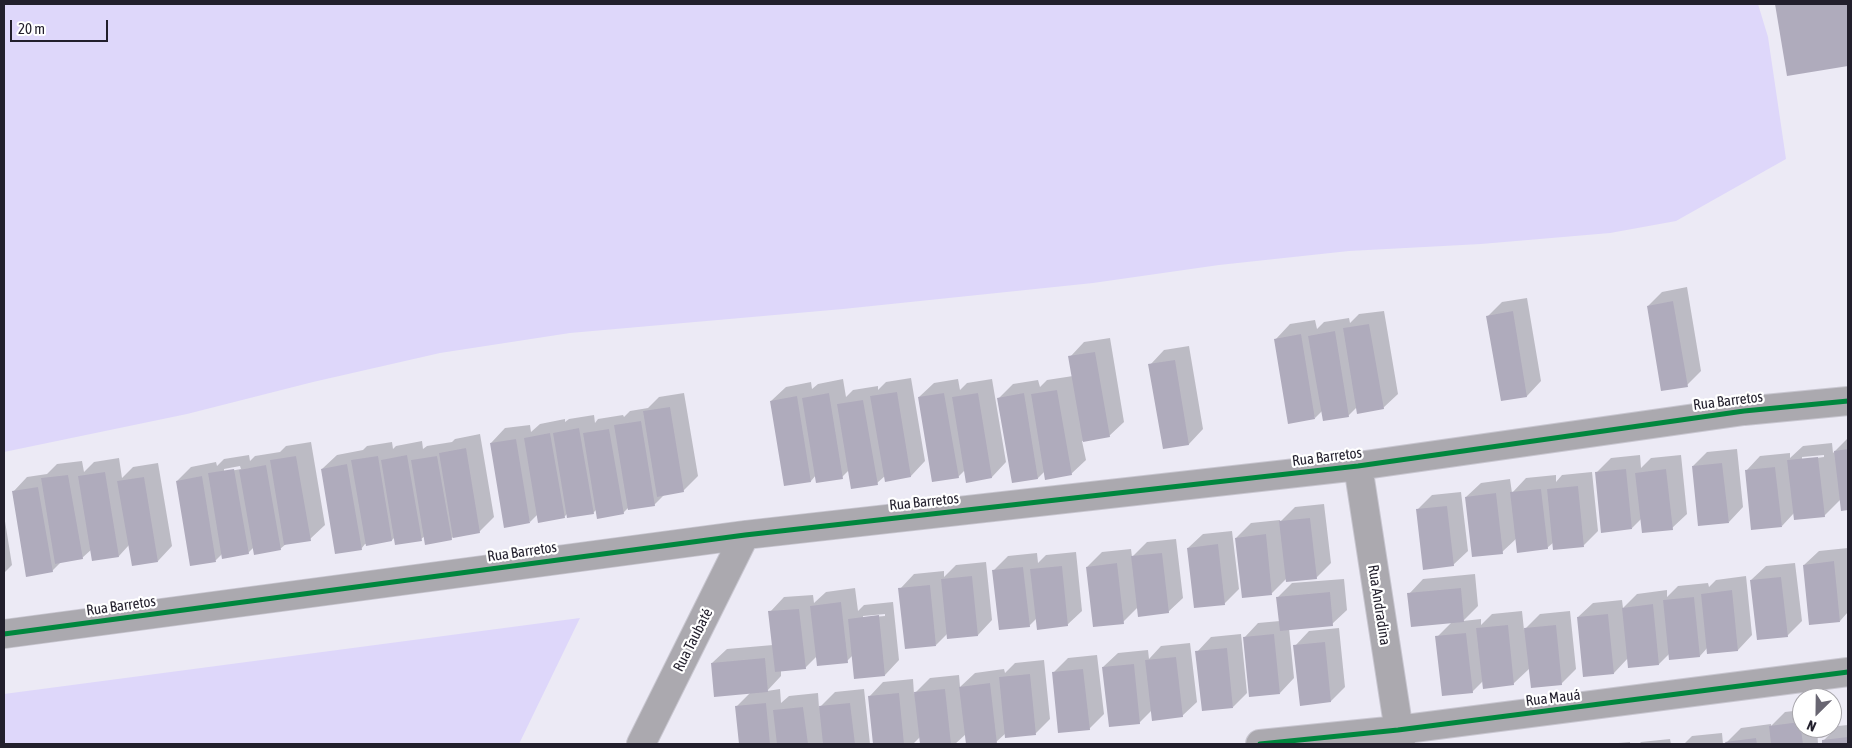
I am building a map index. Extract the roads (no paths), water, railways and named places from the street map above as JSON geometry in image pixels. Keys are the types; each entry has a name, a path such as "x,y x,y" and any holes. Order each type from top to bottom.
{"street":[{"name":"Rua Barretos","path":"4,634 745,535 1358,466 1744,411 1848,400"},
{"name":"Rua Andradina","path":"1358,466 1399,737"},
{"name":"Rua Taubaté","path":"641,744 745,535"},
{"name":"Rua Mauá","path":"1260,744 1399,737 1848,672"}]}
